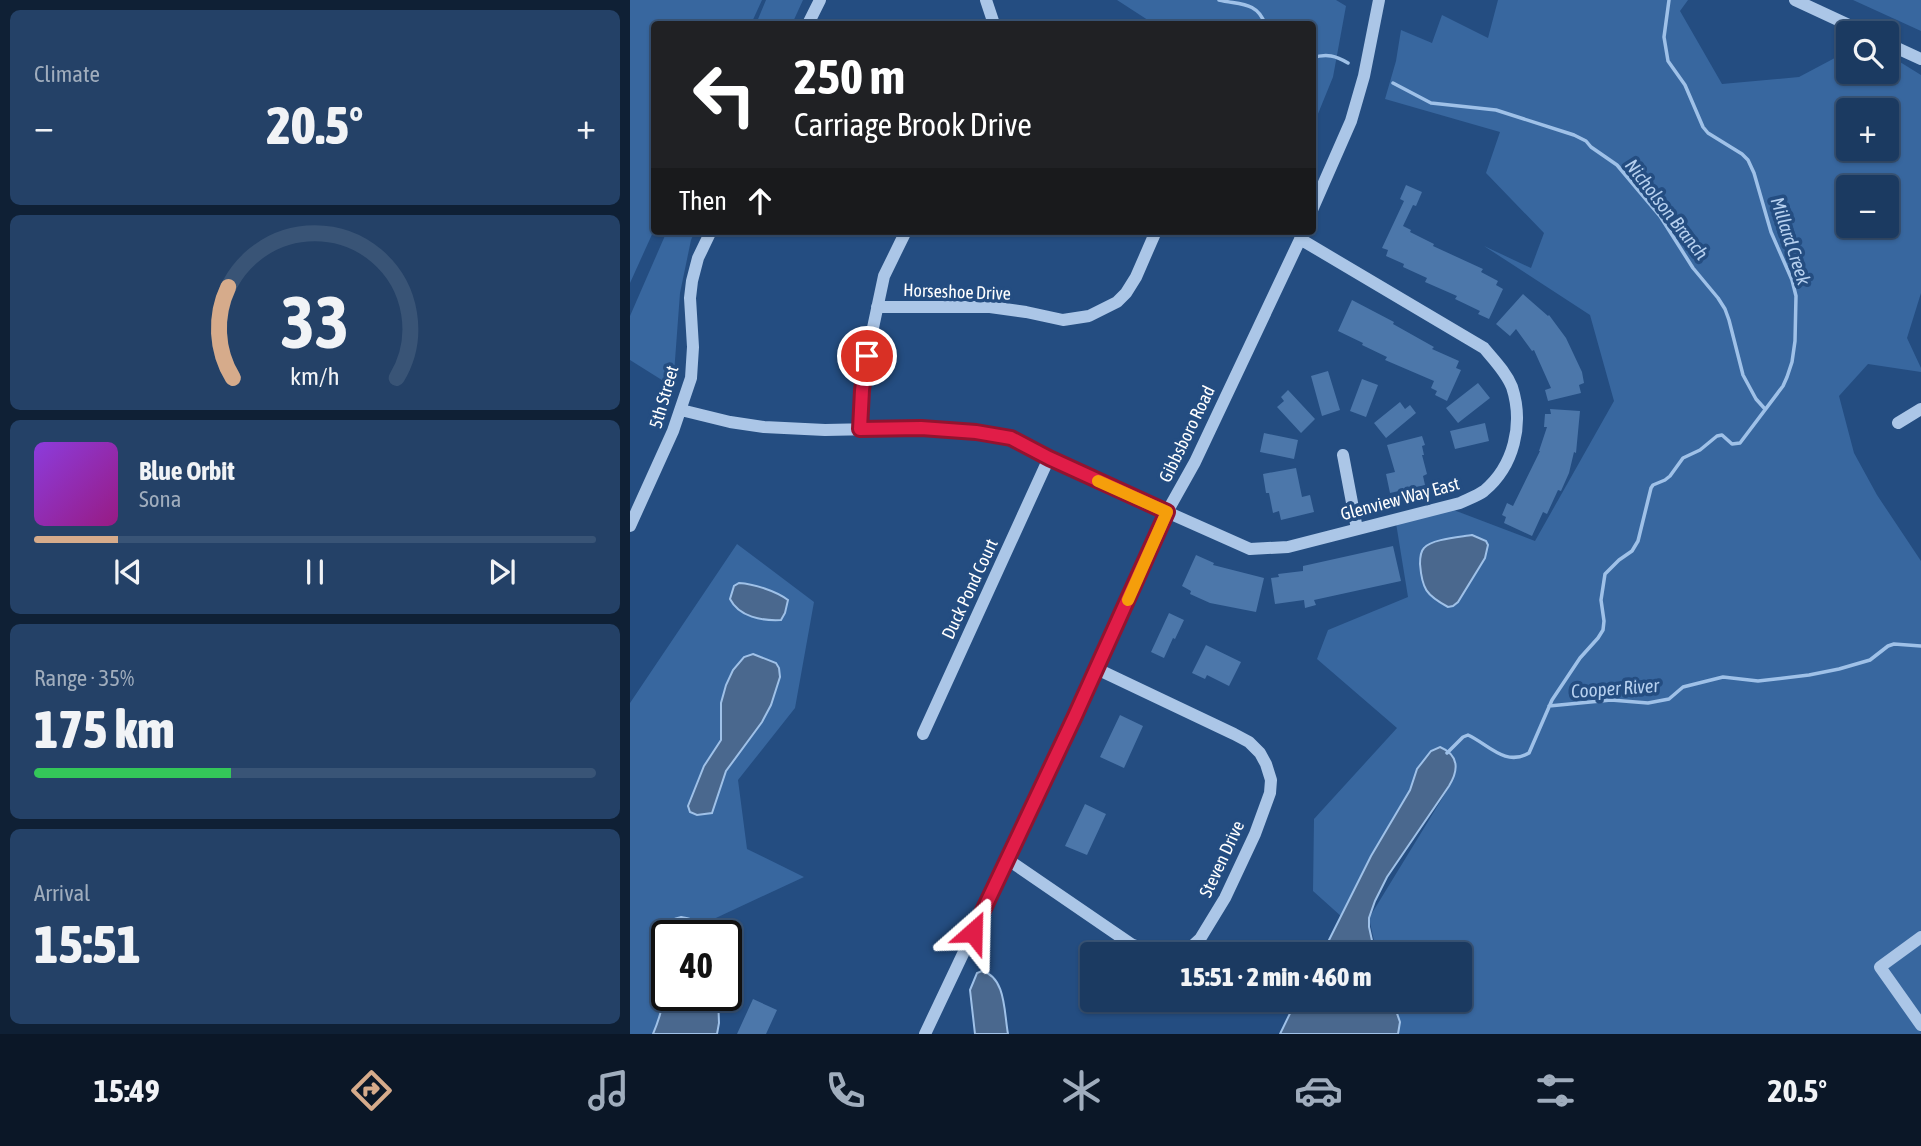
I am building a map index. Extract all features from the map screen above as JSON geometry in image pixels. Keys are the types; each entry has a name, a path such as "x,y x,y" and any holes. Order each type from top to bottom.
{"street":[{"path":"810,21 820,0"},
{"path":"986,0 993,21"},
{"path":"1316,201 1351,121 1379,0"},
{"path":"1795,0 1840,21"},
{"path":"1899,49 1921,59"},
{"name":"5th Street","path":"630,526 681,410 691,378 692,281 708,235"},
{"path":"860,429 867,356 884,276 904,235"},
{"name":"Horseshoe Drive","path":"877,307 990,307 1063,320 1090,316 1117,302 1126,293 1155,235"},
{"name":"Glenview Way East","path":"681,410 764,427 825,430 921,428 1011,438 1049,458 1250,549 1288,547 1460,503 1482,492 1497,477 1508,459 1515,439 1517,411 1511,386 1502,369 1483,348 1302,235"},
{"name":"Gibbsboro Road","path":"925,1034 1097,669 1167,512 1195,462 1302,235"},
{"path":"1898,422 1921,410"},
{"path":"1343,455 1357,529"},
{"name":"Duck Pond Court","path":"923,734 1049,458"},
{"name":"Steven Drive","path":"1007,859 1131,944 1162,953 1188,950 1200,939 1225,898 1255,834 1270,793 1271,780 1260,753 1234,734 1097,669"},
{"path":"1921,937 1880,967 1921,1026"}],"shaded area":[{"path":"630,0 762,0 752,21 651,21 652,235 630,283"},
{"path":"766,0 803,0 793,21 757,21"},
{"path":"1117,0 1336,0 1346,6 1333,77 1316,119 1316,21 1149,21"},
{"path":"1498,0 1688,0 1680,11 1722,84 1799,77 1836,57 1836,84 1899,84 1899,61 1921,75 1921,293 1907,338 1921,372 1868,364 1839,396 1854,453 1877,495 1921,561 1921,1034 1396,1034 1391,1012 1472,1012 1472,942 1374,942 1369,918 1454,779 1342,917 1313,891 1314,819 1397,728 1317,659 1328,630 1408,597 1396,523 1451,509 1535,541 1614,401 1590,315 1484,246 1531,268 1544,233 1486,173 1500,132 1385,99 1396,61 1401,30 1432,43 1442,15 1488,38"},
{"path":"1853,0 1921,0 1921,31"},
{"path":"665,235 693,235 680,293 673,387 630,360 630,316"},
{"path":"1472,535 1486,541 1488,545 1485,558 1458,602 1448,607 1426,590 1422,580 1421,554 1424,548 1433,542"},
{"path":"737,544 814,602 795,708 738,780 747,849 804,877 712,920 651,920 651,1011 684,1011 709,1034 630,1034 630,703"},
{"path":"739,583 765,588 788,600 781,620 759,619 739,610 730,599 734,586"},
{"path":"753,654 776,663 779,668 780,677 771,705 762,722 726,771 712,813 697,815 690,812 688,806 704,766 721,740 721,703 726,685 733,670 744,657"},
{"path":"1440,747 1446,750 1454,759 1456,769 1449,786 1387,877 1375,901 1369,918 1372,942 1328,942 1371,856 1410,790 1417,769 1431,751"},
{"path":"681,917 695,920 670,920"},
{"path":"982,971 996,980 1000,988 1008,1034 975,1034 970,990 977,973"},
{"path":"661,1011 719,1011 717,1034 653,1034"},
{"path":"1291,1012 1397,1012 1400,1022 1398,1034 1280,1034"}],"building":[{"path":"1406,185 1422,192 1403,226 1434,244 1433,246 1483,269 1481,272 1498,281 1496,285 1503,289 1489,319 1478,314 1480,311 1455,299 1457,296 1425,282 1427,278 1386,256 1388,250 1382,248 1404,201 1400,199"},
{"path":"1523,294 1549,315 1566,338 1582,372 1584,383 1579,385 1581,393 1548,401 1545,390 1551,388 1534,350 1532,351 1516,329 1510,336 1496,324"},
{"path":"1352,300 1394,322 1393,324 1434,347 1432,349 1459,361 1456,368 1461,370 1447,401 1435,395 1437,391 1431,388 1434,381 1385,360 1387,357 1338,331"},
{"path":"1328,371 1340,410 1322,416 1311,376"},
{"path":"1362,379 1378,385 1366,417 1350,411"},
{"path":"1478,383 1490,398 1458,423 1446,408"},
{"path":"1288,390 1315,419 1301,433 1277,407 1284,401 1281,397"},
{"path":"1400,402 1405,409 1410,405 1416,413 1386,438 1374,423"},
{"path":"1550,409 1580,411 1576,453 1574,452 1561,491 1558,490 1547,514 1543,512 1532,536 1504,523 1506,517 1502,515 1507,503 1513,506 1540,451 1547,427 1544,427 1545,414 1551,414"},
{"path":"1485,423 1489,441 1455,449 1450,431"},
{"path":"1264,433 1298,440 1294,459 1260,452"},
{"path":"1422,436 1425,445 1422,446 1422,455 1427,474 1423,476 1425,485 1390,493 1386,474 1395,472 1387,445"},
{"path":"1296,468 1302,497 1310,495 1314,512 1281,520 1279,511 1273,513 1263,474"},
{"path":"1393,546 1401,581 1314,600 1316,605 1305,608 1304,600 1275,604 1271,578 1279,577 1278,574 1303,571 1303,566"},
{"path":"1196,555 1214,563 1213,565 1264,578 1256,612 1210,603 1190,594 1191,591 1182,586"},
{"path":"1169,613 1184,620 1164,658 1151,652"},
{"path":"1206,645 1241,662 1229,686 1207,675 1205,679 1192,673"},
{"path":"1120,715 1143,726 1124,768 1100,757"},
{"path":"1085,804 1106,814 1087,855 1065,846"},
{"path":"753,999 777,1010 766,1034 737,1034"}],"waterway":[{"name":"Nicholson Branch","path":"1219,0 1252,8 1264,21"},
{"name":"Millard Creek","path":"1447,753 1468,735 1504,756 1520,757 1529,753 1552,700 1580,658 1603,630 1601,600 1605,574 1632,551 1638,541 1653,485 1665,480 1683,458 1700,450 1717,436 1722,435 1732,444 1740,443 1783,386 1792,362 1796,296 1792,280 1771,232 1748,160 1703,127 1685,85 1668,61 1664,37 1669,0"},
{"name":"Nicholson Branch","path":"1316,57 1331,56 1348,63"},
{"name":"Nicholson Branch","path":"1393,83 1431,103 1496,110 1574,135 1617,165 1660,216 1693,268 1725,309 1743,375 1756,399 1765,409"},
{"name":"Cooper River","path":"1549,706 1611,700 1648,703 1669,699 1683,687 1723,677 1758,681 1809,675 1870,660 1894,644 1921,646"}],"slow traffic":[{"path":"1098,481 1167,512 1128,600"}],"route":[{"path":"867,356 860,429 921,428 1011,438 1167,512 973,932"}]}
